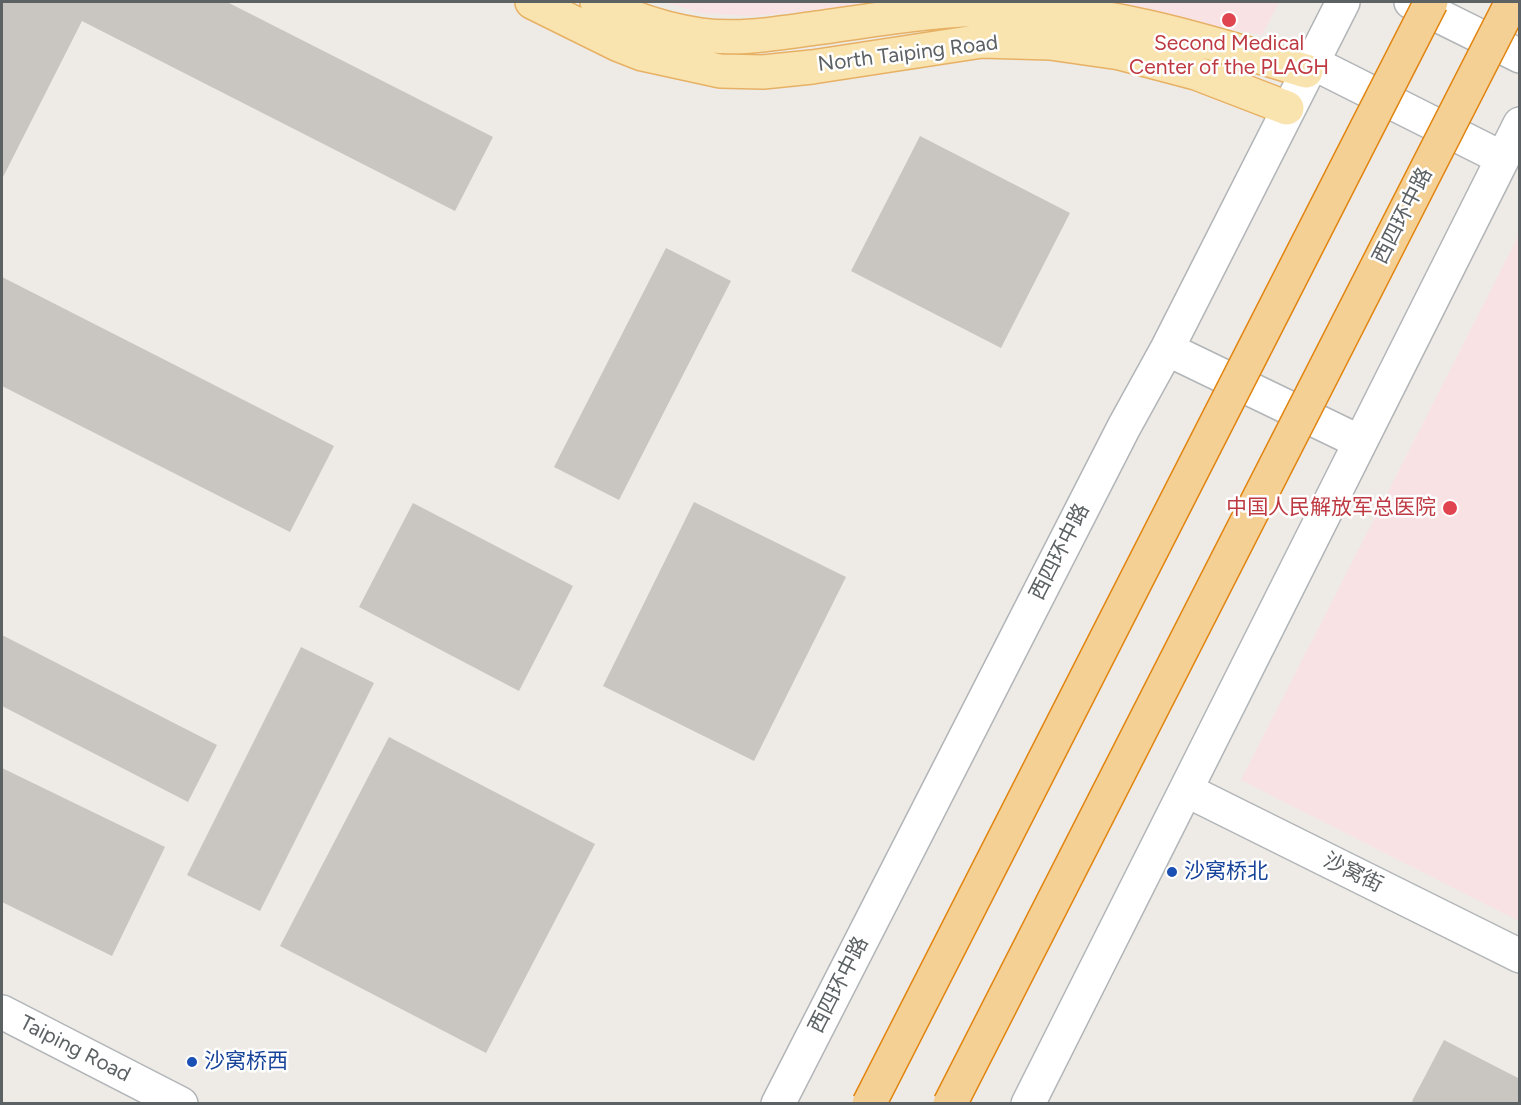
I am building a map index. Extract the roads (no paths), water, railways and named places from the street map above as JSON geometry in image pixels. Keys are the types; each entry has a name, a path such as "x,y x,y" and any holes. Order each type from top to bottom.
{"highway":[{"path":"869,1104 1431,2"},
{"name":"西四环中路","path":"950,1104 1512,2"}],"main road":[{"name":"North Taiping Road","path":"532,2 642,54 720,70 763,72 812,67 982,41 1050,43 1120,53 1196,73 1287,108"},
{"name":"North Taiping Road","path":"597,2 652,24 703,36 767,35 942,11 1004,9 1071,13 1125,21 1309,66"}],"street":[{"name":"西四环中路","path":"778,1104 1167,348 1342,2"},
{"path":"1411,2 1520,56"},
{"path":"1309,66 1503,158"},
{"path":"1028,1104 1520,124"},
{"path":"1167,348 1360,442"},
{"name":"沙窝街","path":"1186,790 1520,956"},
{"name":"Taiping Road","path":"2,1012 181,1104"}],"place":[{"name":"Second Medical Center of the PLAGH","path":"1229,20"},
{"name":"中国人民解放军总医院","path":"1450,508"},
{"name":"沙窝桥北","path":"1172,872"},
{"name":"沙窝桥西","path":"192,1062"}]}
